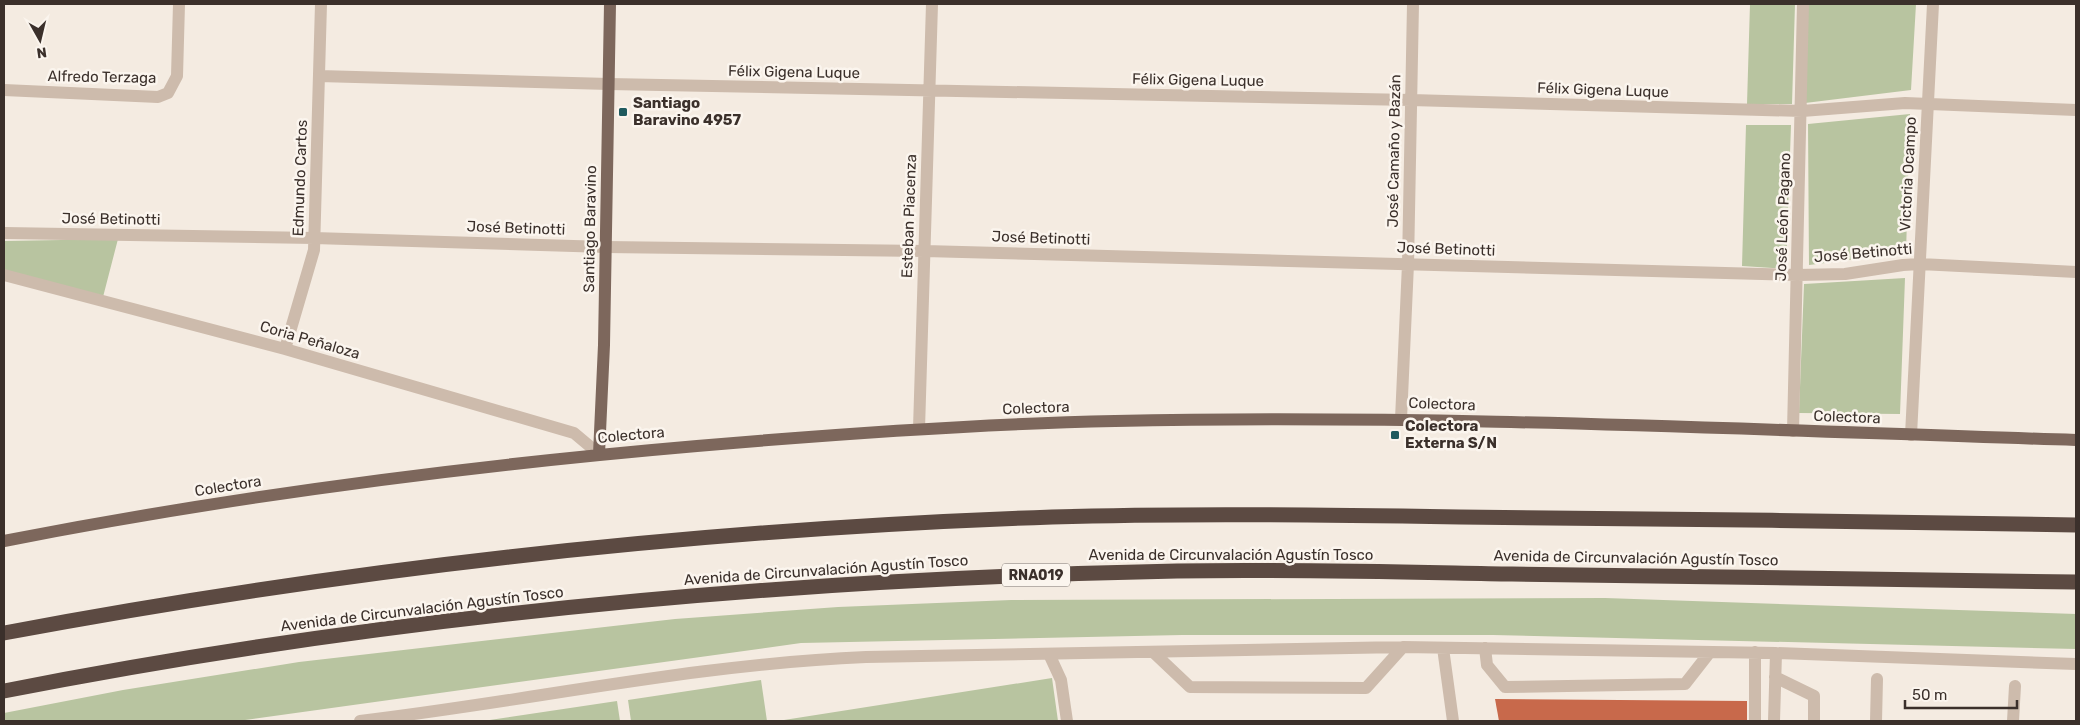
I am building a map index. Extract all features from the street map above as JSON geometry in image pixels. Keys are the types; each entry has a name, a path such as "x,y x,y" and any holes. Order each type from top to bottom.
{"highway":[{"path":"4,633 228,594 447,564 586,548 747,534 966,521 1132,515 1292,514 2076,525"},
{"name":"Avenida de Circunvalación Agustín Tosco","path":"4,692 237,651 424,624 613,603 754,591 944,579 1130,572 1262,571 2076,582"}],"main road":[{"name":"Santiago Baravino","path":"599,454 604,345 610,4"},
{"name":"Colectora","path":"4,541 99,523 436,472 599,454 919,429 1112,421 1400,420 2076,440"}],"street":[{"name":"Alfredo Terzaga","path":"4,90 158,97 168,93 174,86 177,76 179,4"},
{"name":"Edmundo Cartos","path":"285,349 312,262 320,76 321,4"},
{"name":"Esteban Piacenza","path":"919,429 932,4"},
{"name":"José Camaño y Bazán","path":"1400,420 1408,264 1413,4"},
{"name":"José León Pagano","path":"1793,431 1802,111 1803,4"},
{"name":"Victoria Ocampo","path":"1911,435 1932,4"},
{"name":"Félix Gigena Luque","path":"320,76 609,84 1411,100 1802,111 1927,103 2076,110"},
{"name":"José Betinotti","path":"4,233 314,238 606,247 925,251 1797,274 1840,274 1920,264 2076,272"},
{"name":"Coria Peñaloza","path":"4,275 285,349 574,434 599,454"},
{"path":"1153,652 1190,687 1366,688 1403,647"},
{"path":"360,721 777,662 866,657 1403,647 1755,652 2076,664"},
{"path":"1443,648 1453,721"},
{"path":"1485,648 1487,664 1505,687 1685,684 1710,652"},
{"path":"1755,652 1755,721"},
{"path":"1774,721 1776,653"},
{"path":"1049,654 1061,680 1067,721"},
{"path":"1775,677 1814,696 1814,721"},
{"path":"1876,721 1877,679"},
{"path":"2013,721 2015,686"}],"green space":[{"path":"1750,4 1795,4 1792,104 1747,104"},
{"path":"1808,4 1916,4 1911,90 1805,103"},
{"path":"1910,114 1906,253 1809,265 1808,124"},
{"path":"1746,125 1791,125 1786,269 1742,266"},
{"path":"118,239 103,297 4,272 4,241"},
{"path":"1905,278 1900,414 1799,413 1804,284"},
{"path":"1605,598 2076,614 2076,649 1493,635 1182,635 801,643 238,721 4,721 4,713 123,690 299,662 675,619 838,607 1011,600"},
{"path":"1052,678 1058,721 784,721 784,720"},
{"path":"761,680 767,721 631,721 628,700"},
{"path":"617,701 620,721 483,721"}],"building":[{"path":"1495,699 1747,701 1747,721 1499,721"}],"place":[{"name":"Santiago Baravino 4957","path":"623,112"},
{"name":"Colectora Externa S/N","path":"1395,435"}]}
